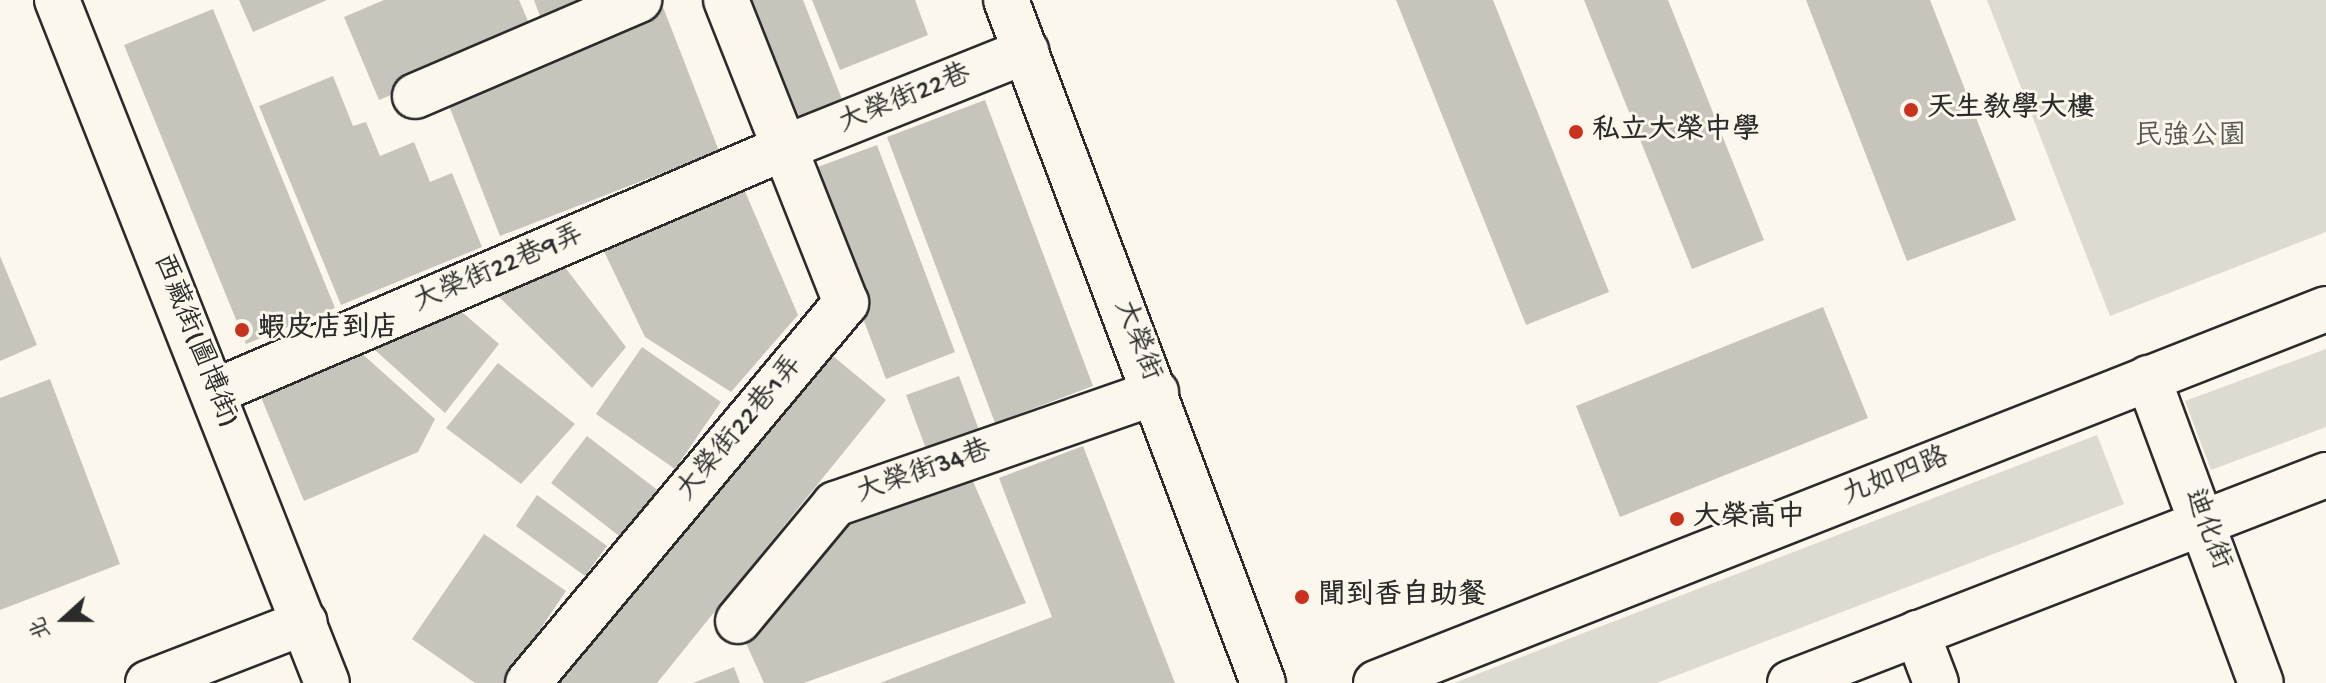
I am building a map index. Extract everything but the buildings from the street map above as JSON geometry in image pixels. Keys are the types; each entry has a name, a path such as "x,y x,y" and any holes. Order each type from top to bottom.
{"street":[{"name":"西藏街(圖博街)","path":"57,0 327,683"},
{"path":"415,96 639,0"},
{"path":"726,0 784,148"},
{"name":"大榮街","path":"1006,0 1263,683"},
{"name":"大榮街22巷","path":"784,148 1026,51"},
{"name":"大榮街22巷9弄","path":"214,392 784,148"},
{"name":"大榮街22巷1弄","path":"528,683 846,303 784,148"},
{"name":"九如四路","path":"1376,683 2326,309"},
{"name":"迪化街","path":"2148,378 2261,683"},
{"name":"大榮街34巷","path":"738,621 835,504 1156,392"},
{"path":"1790,683 2326,475"},
{"path":"148,683 305,622"},
{"path":"1917,633 1936,683"}],"green space":[{"name":"民強公園","path":"1987,0 2326,0 2326,232 2110,316"},
{"path":"2326,349 2326,427 2211,470 2185,401"},
{"path":"2097,435 2124,504 1657,683 1454,683"}],"place":[{"name":"天生教學大樓","path":"1911,110"},
{"name":"私立大榮中學","path":"1576,132"},
{"name":"蝦皮店到店","path":"242,330"},
{"name":"大榮高中","path":"1677,519"},
{"name":"聞到香自助餐","path":"1302,597"}]}
